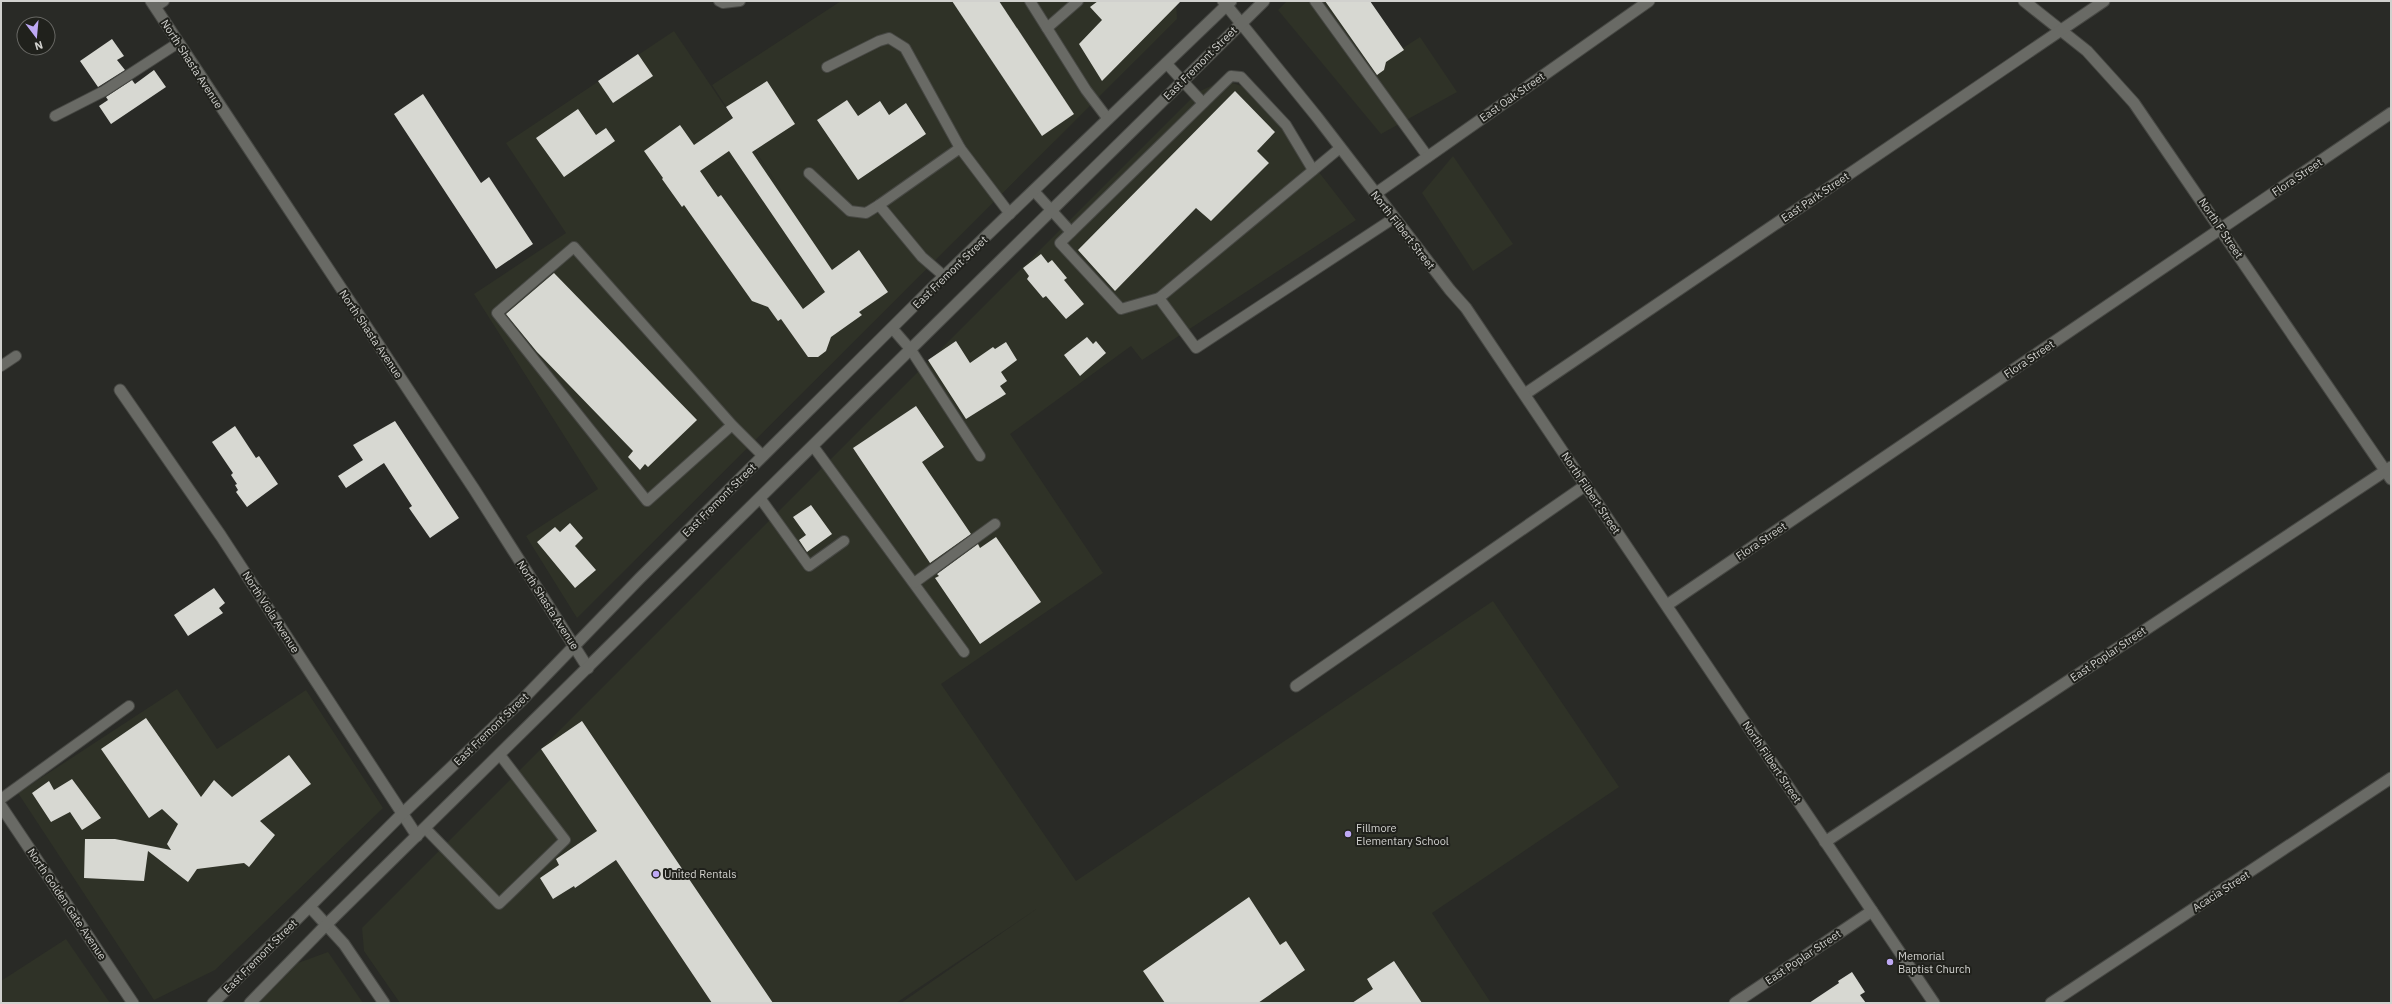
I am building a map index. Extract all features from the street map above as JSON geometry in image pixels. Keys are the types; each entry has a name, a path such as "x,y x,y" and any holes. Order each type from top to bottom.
{"street":[{"name":"East Fremont Street","path":"250,1003 326,925 1264,1"},
{"name":"East Oak Street","path":"1374,194 1649,1"},
{"name":"North F Street","path":"2024,1 2087,51 2134,103 2389,472"},
{"name":"East Park Street","path":"1525,394 2104,1"},
{"name":"East Fremont Street","path":"213,1003 402,814 522,700 763,456 944,276 1034,191 1227,2"},
{"name":"North Filbert Street","path":"1227,2 1374,194 1466,308 1934,1003"},
{"name":"North Shasta Avenue","path":"156,3 178,43 474,489 588,668"},
{"name":"Flora Street","path":"1667,605 2391,113"},
{"name":"North Viola Avenue","path":"120,390 221,536 417,836"},
{"name":"East Poplar Street","path":"1825,842 2389,472"},
{"path":"1296,686 1586,485"},
{"name":"Acacia Street","path":"2051,1003 2391,778"},
{"name":"North Golden Gate Avenue","path":"1,806 133,1003"},
{"path":"310,907 344,944 384,1003"},
{"name":"East Poplar Street","path":"1735,1003 1872,911"}],"lane":[{"path":"719,1 723,3 740,1"},
{"path":"1030,1 1086,90 1108,119"},
{"path":"1047,28 1078,1"},
{"path":"1316,1 1428,157"},
{"path":"828,67 879,41 889,38 905,48 960,148 1010,214"},
{"path":"55,116 104,91 178,43"},
{"path":"1166,63 1203,103"},
{"path":"1313,170 1286,125 1241,77 1231,76 1060,243 1121,309 1159,298 1340,148"},
{"path":"809,173 850,211 866,213 960,148"},
{"path":"1034,191 1071,232"},
{"path":"879,205 922,257 944,276"},
{"path":"1159,298 1196,348 1394,218"},
{"path":"732,425 647,501 497,313 574,247 732,425 763,456"},
{"path":"892,328 911,350 980,456"},
{"path":"1,366 16,356"},
{"path":"813,446 964,652"},
{"path":"760,498 809,566 844,541"},
{"path":"914,583 995,524"},
{"path":"1,799 129,706"},
{"path":"425,828 499,904 565,840 500,755"}],"shaded area":[{"path":"841,1 1176,1 1177,19 577,618 526,536 598,489 474,294 566,233 506,143 674,31 791,205 712,85"},
{"path":"1287,1 1369,1 1403,48 1420,37 1457,92 1381,134 1278,10"},
{"path":"1224,80 1256,91 1356,220 1142,360 1131,346 1010,434 1103,573 941,684 1076,881 1493,601 1619,787 1432,913 1491,1003 901,1003 1038,908 896,1003 400,1003 364,951 362,928 1198,92"},
{"path":"1453,156 1513,244 1473,271 1422,193"},
{"path":"177,689 217,749 306,690 383,808 215,970 154,1000 18,793"},
{"path":"66,939 110,1003 1,1003 1,981"},
{"path":"328,952 363,1003 259,1003 298,963"}],"building":[{"path":"952,1 999,1 1074,114 1042,136"},
{"path":"1098,1 1181,1 1102,81 1079,44 1102,20 1090,7"},
{"path":"1325,1 1370,1 1404,50 1386,62 1384,70 1377,75"},
{"path":"112,39 124,56 117,60 125,70 98,87 80,61"},
{"path":"638,54 653,76 613,103 598,81"},
{"path":"154,70 166,87 111,124 99,106 108,100 106,97 132,80 135,84"},
{"path":"767,81 795,124 752,152 832,270 859,250 888,292 859,312 862,315 831,337 826,351 818,357 808,357 781,319 778,321 768,307 752,301 684,205 682,207 644,151 680,125 694,145 733,118 726,107","holes":["729,151 825,292 803,309 721,195 718,197 700,171"]},
{"path":"1235,91 1275,132 1257,151 1269,163 1211,221 1196,208 1115,291 1078,250"},
{"path":"423,94 481,183 489,177 533,244 496,269 394,114"},
{"path":"847,100 858,116 880,101 889,115 906,103 926,134 858,180 817,120"},
{"path":"578,109 596,135 606,128 615,141 564,177 536,138"},
{"path":"1041,254 1048,263 1052,260 1067,278 1064,280 1084,304 1066,319 1046,296 1043,298 1027,279 1029,276 1023,268"},
{"path":"554,273 697,420 648,467 645,464 640,470 628,457 633,451 537,352 506,314"},
{"path":"1087,337 1093,344 1096,341 1106,353 1080,376 1064,355"},
{"path":"956,341 970,363 993,347 995,349 1006,342 1017,360 1001,372 1007,381 1000,386 1006,394 966,419 928,360"},
{"path":"916,406 944,447 922,462 971,534 930,563 853,448"},
{"path":"395,421 459,518 430,538 409,508 412,506 384,463 346,488 338,476 363,460 353,445"},
{"path":"235,426 256,458 259,456 278,484 247,507 236,492 238,490 235,485 237,484 231,475 233,473 212,442"},
{"path":"811,505 832,534 807,552 799,540 806,535 793,517"},
{"path":"570,523 583,538 575,546 596,570 575,588 537,542 555,527 560,532"},
{"path":"996,537 1041,602 980,644 935,578 939,576 937,574 978,544 980,548"},
{"path":"214,588 225,603 219,608 223,613 188,636 174,615"},
{"path":"146,718 201,797 214,780 232,797 289,755 311,784 260,821 275,835 249,867 244,863 197,869 188,882 148,851 144,881 84,878 85,839 115,839 171,850 167,844 178,824 162,809 149,818 101,749"},
{"name":"United Rentals","path":"582,721 773,1003 712,1003 616,860 575,888 574,886 553,899 540,878 559,865 556,859 597,831 541,749"},
{"path":"72,779 101,818 82,830 70,812 51,822 32,793 49,781 54,790"},
{"path":"1249,897 1280,945 1286,941 1305,970 1258,1003 1165,1003 1143,971"},
{"path":"1394,961 1422,1003 1352,1003 1373,989 1367,979"},
{"path":"1852,972 1865,992 1860,995 1866,1003 1809,1003 1839,983 1838,981"}],"place":[{"name":"Fillmore Elementary School","path":"1348,834"},
{"name":"United Rentals","path":"656,874"},
{"name":"Memorial Baptist Church","path":"1890,962"}]}
